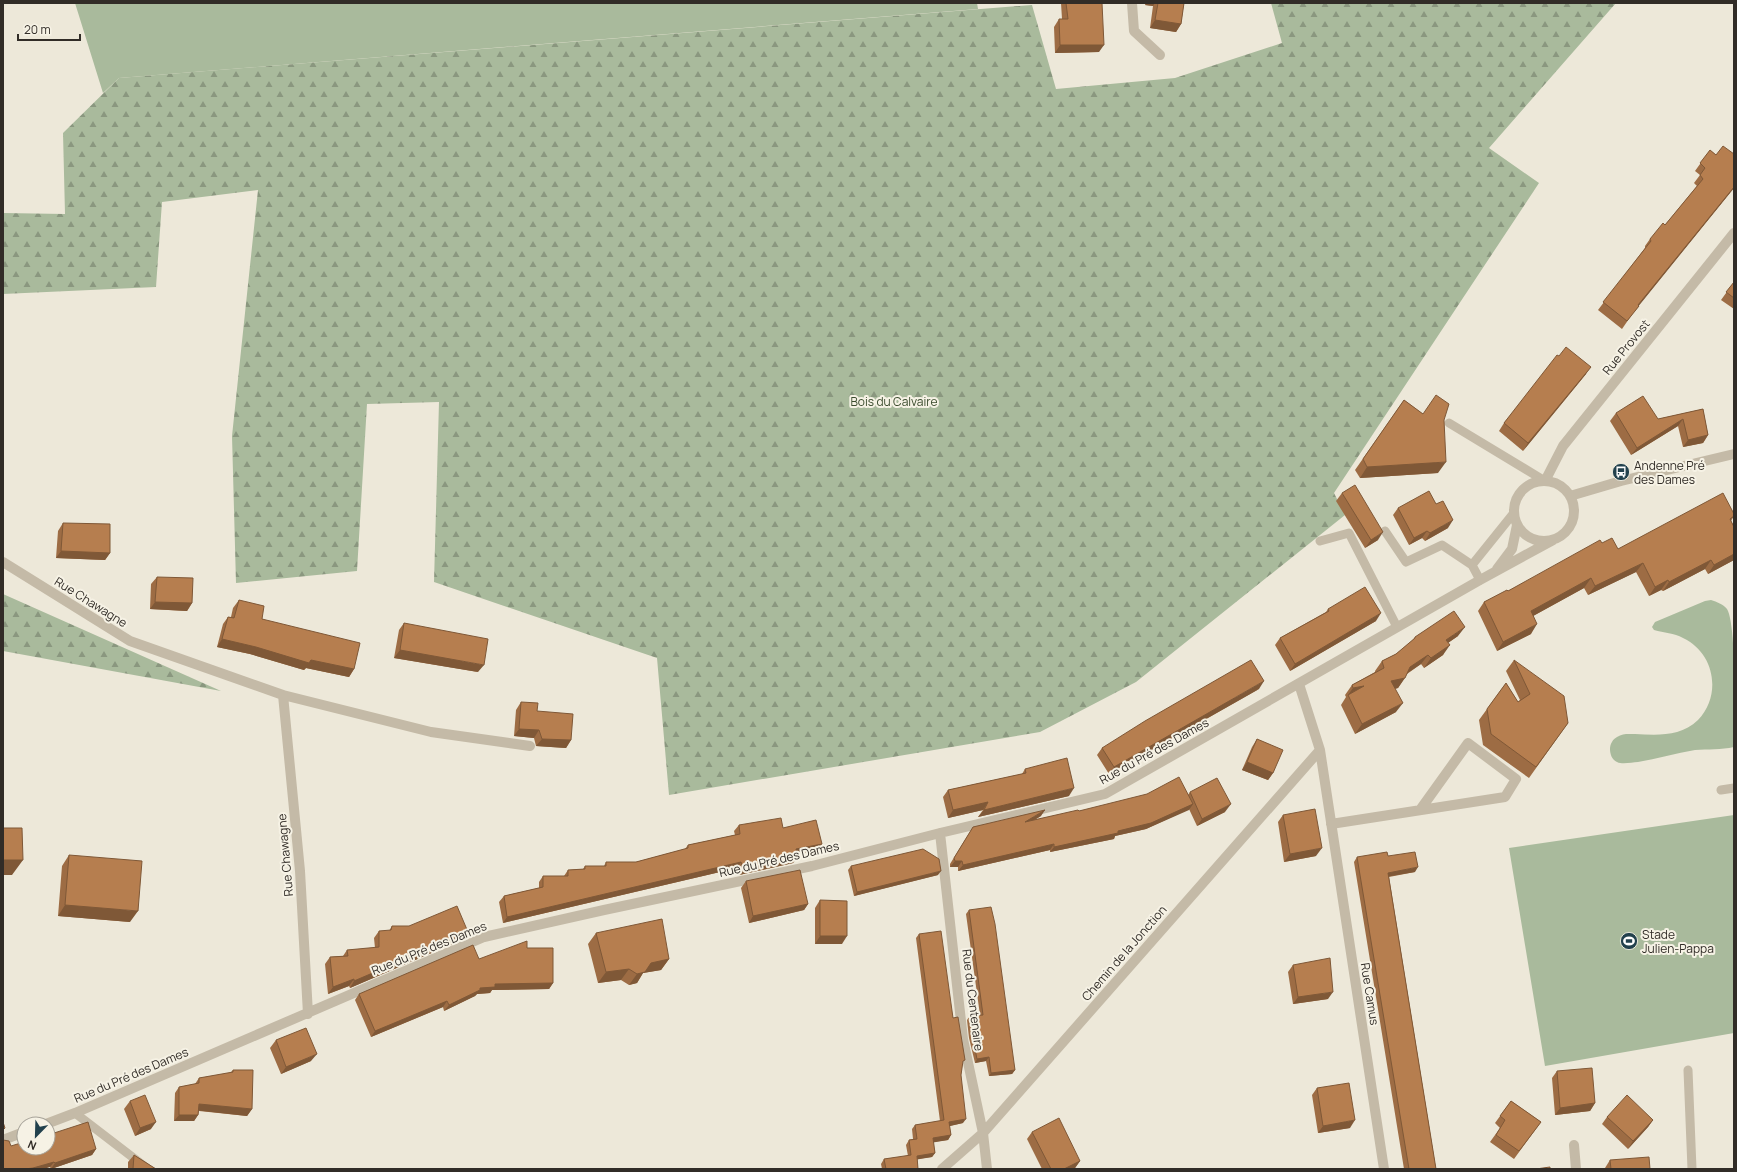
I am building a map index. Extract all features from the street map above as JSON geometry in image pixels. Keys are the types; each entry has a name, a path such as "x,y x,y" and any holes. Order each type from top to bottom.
{"street":[{"path":"1132,3 1134,31 1160,54"},
{"name":"Rue Provost","path":"1545,481 1563,446 1734,233"},
{"path":"1570,496 1621,481 1734,454"},
{"path":"1545,481 1559,485 1570,496 1574,506 1574,517 1570,527 1563,535 1553,540 1543,542 1532,539 1523,534 1516,524 1513,514 1514,503 1519,493 1526,486 1536,482 1545,481"},
{"name":"Rue du Pré des Dames","path":"1495,571 1512,549 1516,524"},
{"name":"Rue du Pré des Dames","path":"56,1120 308,1014 484,937 812,866 940,833 1105,794 1495,571 1553,540"},
{"name":"Rue Chawagne","path":"3,562 130,641 282,695 431,732 530,746"},
{"name":"Rue Camus","path":"1299,684 1320,750 1384,1169"},
{"name":"Rue Chawagne","path":"282,695 300,871 308,1014"},
{"path":"1331,824 1505,797 1516,779 1468,743 1420,810"},
{"name":"Chemin de la Jonction","path":"942,1169 983,1132 1320,750"},
{"name":"Rue du Centenaire","path":"940,833 963,1039 983,1132 987,1169"},
{"path":"3,1140 16,1135"},
{"path":"1574,1145 1576,1169"}],"lane":[{"path":"1449,423 1545,481"},
{"path":"1472,565 1513,514"},
{"path":"1385,530 1406,562 1442,545 1472,565 1480,580"},
{"path":"1320,541 1349,533 1397,627"},
{"path":"1721,790 1734,788"},
{"path":"1688,1070 1692,1169"},
{"path":"75,1113 148,1169"}],"green space":[{"path":"75,3 977,3 978,9 119,78 103,93"},
{"name":"Bois du Calvaire","path":"1271,3 1616,3 1489,148 1539,183 1334,493 1345,515 1136,682 1040,732 669,795 657,658 434,582 439,402 367,404 357,571 236,583 232,436 258,190 162,202 156,287 3,294 3,213 65,214 63,133 119,78 1032,5 1056,89 1175,78 1282,43"},
{"path":"3,594 221,691 3,651"},
{"path":"1711,600 1720,603 1727,609 1730,619 1734,654 1734,747 1695,750 1638,762 1619,763 1615,761 1611,755 1610,747 1613,740 1619,736 1624,734 1668,734 1684,730 1698,720 1706,710 1710,699 1712,675 1702,654 1694,645 1680,636 1654,630 1652,627 1655,622 1705,601"},
{"name":"Stade Julien-Pappa","path":"1734,815 1734,1033 1545,1066 1509,848"}],"building":[{"path":"1066,3 1102,3 1104,45 1060,45 1059,19 1068,19"},
{"path":"1158,3 1184,3 1181,24 1155,20"},
{"path":"1723,146 1734,154 1734,187 1638,305 1639,306 1627,321 1603,302 1651,241 1650,239 1663,223 1665,225 1703,179 1700,175 1705,168 1700,163 1710,150 1716,155"},
{"path":"1734,282 1734,298 1726,292"},
{"path":"1566,347 1591,367 1528,443 1504,423 1557,355 1559,356"},
{"path":"1436,395 1449,404 1444,420 1446,462 1367,467 1363,459 1404,400 1423,414"},
{"path":"1643,396 1658,419 1703,409 1708,435 1688,440 1683,419 1637,448 1616,413"},
{"path":"1355,485 1383,532 1371,540 1342,493"},
{"path":"1429,491 1436,504 1443,501 1453,520 1430,533 1427,531 1414,538 1398,508"},
{"path":"1723,493 1734,514 1734,516 1730,519 1734,527 1734,554 1714,565 1711,560 1669,582 1668,580 1655,587 1643,563 1595,586 1591,578 1531,611 1537,624 1503,642 1484,602 1507,590 1508,591 1600,540 1602,543 1612,538 1618,549"},
{"path":"63,523 110,524 110,553 61,551"},
{"path":"157,577 193,578 192,603 155,602"},
{"path":"1365,587 1381,613 1295,664 1280,638 1329,611 1328,609"},
{"path":"239,600 264,606 262,619 360,643 354,669 311,660 309,663 256,647 222,639 228,617 234,618"},
{"path":"1454,611 1465,627 1446,640 1450,645 1431,658 1428,655 1410,667 1405,678 1391,681 1403,703 1362,724 1348,695 1364,686 1353,688 1352,685 1384,668 1382,661 1396,654 1415,637"},
{"path":"404,623 488,639 484,665 400,650"},
{"path":"1251,660 1264,681 1114,767 1102,748 1145,721"},
{"path":"1514,660 1564,696 1568,723 1536,767 1491,734 1487,709 1506,683 1518,702 1530,694"},
{"path":"521,702 538,703 537,711 573,714 571,740 542,739 539,730 519,729"},
{"path":"1257,739 1283,750 1273,773 1247,762"},
{"path":"1067,758 1074,788 984,810 988,802 953,810 948,790 1026,773 1025,769"},
{"path":"1179,777 1193,804 1151,823 1118,831 1118,833 1054,847 1054,844 963,865 962,861 955,861 954,858 973,827 1045,810 1025,822 1079,811 1147,794"},
{"path":"1217,778 1231,804 1202,819 1190,792"},
{"path":"1315,809 1322,848 1290,854 1283,815"},
{"path":"781,818 783,828 816,820 822,844 796,849 797,857 743,869 741,862 507,917 504,896 543,887 543,876 568,876 568,870 585,869 585,866 606,866 606,862 636,862 688,848 688,845 740,834 739,825"},
{"path":"3,828 22,828 23,860 3,860"},
{"path":"923,849 939,859 941,871 857,892 851,866"},
{"path":"1387,852 1388,856 1415,852 1418,867 1388,873 1436,1169 1409,1169 1357,857"},
{"path":"69,855 142,861 138,911 65,905"},
{"path":"800,870 808,904 753,916 746,881"},
{"path":"820,900 847,901 847,936 820,936"},
{"path":"457,906 468,932 354,981 354,979 333,987 330,957 348,956 347,950 379,947 379,931 391,930 392,926 409,926"},
{"path":"991,907 995,924 1015,1070 991,1073 989,1057 977,1059 972,1034 970,1016 983,1015 969,910"},
{"path":"662,919 669,959 651,963 645,972 637,974 629,969 606,972 596,933"},
{"path":"941,931 953,1018 958,1017 965,1060 963,1061 961,1075 966,1119 949,1122 951,1135 933,1138 935,1153 917,1156 918,1169 886,1169 884,1159 911,1155 909,1140 917,1139 915,1125 944,1120 919,934"},
{"path":"527,941 527,948 553,948 553,983 495,984 495,987 480,988 480,990 449,1005 447,1001 375,1031 359,994 473,945 479,959"},
{"path":"1330,958 1333,992 1298,997 1293,965"},
{"path":"306,1028 317,1054 286,1067 276,1040"},
{"path":"1592,1068 1595,1103 1560,1108 1557,1071"},
{"path":"233,1070 253,1070 252,1109 199,1104 198,1115 179,1115 179,1087 199,1083 199,1078 233,1072"},
{"path":"1349,1083 1355,1120 1323,1126 1317,1088"},
{"path":"145,1095 156,1122 140,1128 130,1101"},
{"path":"1627,1095 1653,1120 1633,1141 1607,1117"},
{"path":"1511,1101 1541,1122 1519,1151 1496,1135 1505,1120 1500,1116"},
{"path":"1059,1118 1080,1161 1064,1169 1051,1169 1032,1132"},
{"path":"88,1122 96,1149 55,1163 33,1168 3,1169 3,1140 9,1141 11,1146 16,1144 16,1156 56,1156 56,1132"},
{"path":"134,1155 156,1169 133,1169"},
{"path":"1649,1157 1650,1169 1611,1169 1610,1160"},
{"path":"1550,1167 1550,1169 1536,1169"}],"place":[{"name":"Andenne Pré des Dames","path":"1621,472"},
{"name":"Stade Julien-Pappa","path":"1629,941"}]}
